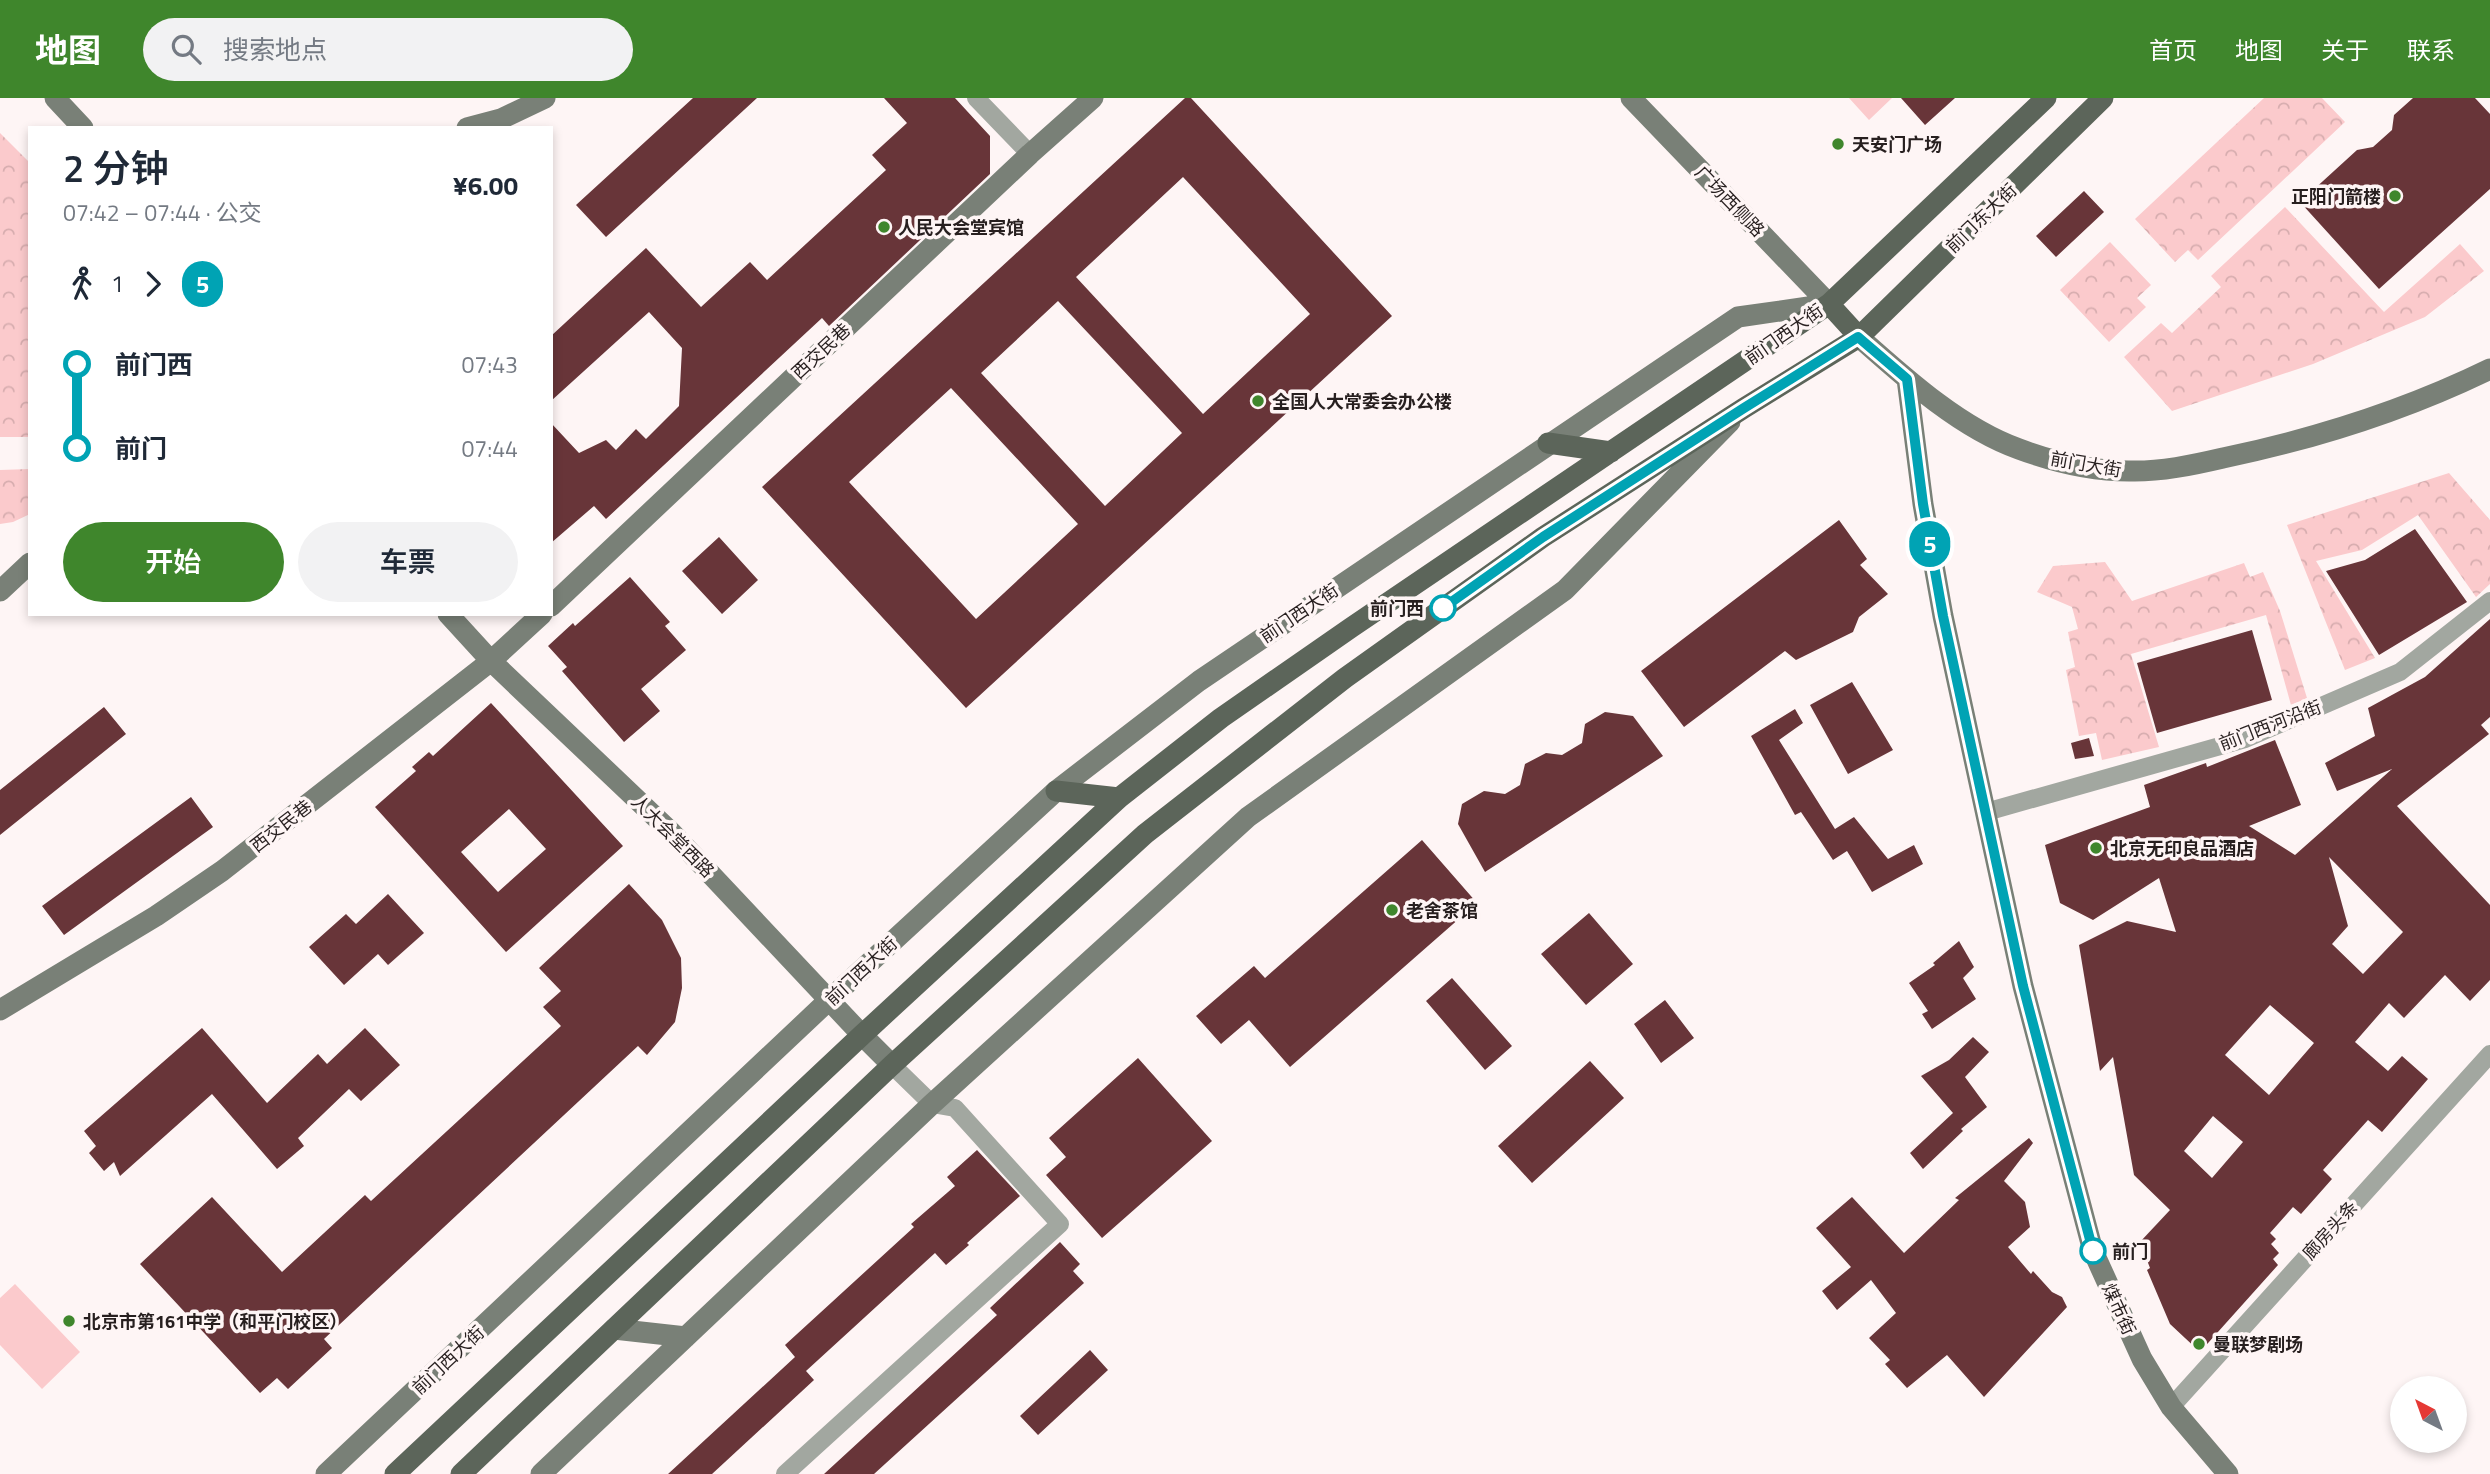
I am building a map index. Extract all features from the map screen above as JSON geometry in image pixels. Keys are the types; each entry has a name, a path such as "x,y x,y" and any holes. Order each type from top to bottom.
{"main road":[{"path":"461,1474 892,1065 1145,834 1313,702 1543,537 1858,337 1829,304 2046,98"},
{"name":"前门东大街","path":"1858,337 2103,98"},
{"name":"前门西大街","path":"395,1474 862,1035 1119,798 1221,718 1829,304"},
{"path":"1548,443 1611,452"},
{"path":"1056,792 1119,798"}],"street":[{"path":"55,98 81,126"},
{"path":"475,126 501,119 545,98"},
{"path":"976,98 1030,155"},
{"name":"西交民巷","path":"553,604 1093,98"},
{"name":"广场西侧路","path":"1631,98 1829,304"},
{"name":"前门西大街","path":"326,1474 829,1000 1056,792 1199,681 1738,317 1829,304"},
{"name":"前门大街","path":"1858,337 1907,379 1972,425 2017,449 2072,465 2129,471 2185,466 2285,445 2434,396 2490,369"},
{"name":"煤市街","path":"1907,379 1923,504 1943,616 2023,986 2093,1251 2142,1359 2171,1407 2228,1474"},
{"path":"541,1474 932,1104 1248,817 1565,590 1744,408"},
{"path":"0,591 28,565"},
{"name":"前门西河沿街","path":"1986,812 2245,739 2400,672 2490,601"},
{"name":"人大会堂西路","path":"450,616 491,661 670,831 892,1065"},
{"name":"西交民巷","path":"0,1010 156,916 211,879 491,661 540,616"},
{"name":"廊房头条","path":"2171,1407 2490,1054"},
{"path":"785,1474 1060,1224 955,1108 932,1104 892,1065"},
{"path":"614,1329 685,1338"}],"green space":[{"path":"1849,98 1892,98 1869,120"},
{"path":"2264,98 2322,98 2345,122 2198,260 2188,250 2175,262 2135,219"},
{"path":"0,133 28,161 28,437 0,437"},
{"path":"2285,207 2384,312 2460,244 2484,271 2425,317 2313,364 2172,411 2124,357 2161,323 2172,333 2221,287 2211,276"},
{"path":"2110,242 2151,285 2137,298 2146,307 2109,342 2060,290"},
{"path":"28,469 28,515 0,524 0,470"},
{"path":"2449,473 2490,520 2490,584 2476,597 2418,515 2362,550 2316,561 2375,658 2345,670 2287,525"},
{"path":"2105,562 2132,601 2244,563 2250,577 2263,572 2280,611 2307,698 2291,705 2266,615 2131,654 2159,747 2102,760 2096,733 2079,736 2066,670 2075,667 2068,632 2078,629 2072,607 2037,592 2053,566"},
{"path":"15,1284 80,1352 42,1389 0,1345 0,1298"}],"building":[{"path":"693,98 757,98 606,237 576,205"},
{"path":"884,98 955,98 990,136 990,174 829,326 822,318 606,519 594,506 553,541 553,425 579,453 606,440 616,450 636,429 646,439 679,406 682,348 649,312 553,399 553,334 646,248 701,307 750,262 767,280 886,170 872,155 907,123"},
{"name":"全国人大常委会办公楼","path":"1185,98 1191,98 1392,316 966,708 762,487","holes":["1183,177 1310,314 1203,414 1076,277","1058,301 1182,433 1105,506 981,373","951,388 1078,524 976,619 849,482"]},
{"path":"1901,98 1955,98 1925,125"},
{"name":"正阳门箭楼","path":"2413,98 2475,98 2490,114 2490,189 2379,289 2300,202 2357,150 2373,147 2392,130 2394,115"},
{"path":"2084,191 2104,212 2056,257 2036,236"},
{"path":"1839,520 1867,559 1860,565 1888,594 1859,617 1853,632 1796,660 1785,651 1684,727 1641,671"},
{"path":"2415,529 2467,602 2379,655 2326,571 2365,560"},
{"path":"719,537 758,580 722,614 682,571"},
{"path":"630,577 670,622 665,626 686,650 641,689 660,711 624,742 562,671 567,667 548,646"},
{"path":"2490,619 2490,717 2481,725 2489,734 2397,806 2490,905 2490,980 2470,1001 2445,975 2404,1018 2389,1003 2355,1042 2388,1071 2402,1056 2428,1079 2382,1132 2368,1120 2323,1170 2332,1179 2301,1214 2293,1207 2270,1233 2276,1239 2271,1244 2279,1253 2273,1259 2278,1265 2200,1352 2170,1324 2147,1270 2150,1268 2140,1242 2170,1210 2134,1175 2113,1057 2100,1071 2079,945 2127,921 2176,932 2159,878 2093,920 2060,903 2045,845 2150,807 2144,785 2206,763 2207,767 2275,740 2301,805 2249,826 2295,855 2392,769 2337,791 2325,763 2375,736 2368,708 2425,677","holes":["2329,857 2403,932 2363,974 2332,944 2348,926","2270,1005 2314,1043 2269,1095 2225,1055","2213,1116 2243,1142 2212,1178 2184,1151"]},
{"path":"2252,630 2272,700 2157,733 2137,663"},
{"path":"1852,682 1893,750 1848,774 1810,705"},
{"path":"491,703 623,846 506,952 375,807 416,771 412,767 429,752 433,756","holes":["509,809 546,849 498,892 461,852"]},
{"path":"104,707 126,734 0,835 0,790"},
{"path":"1795,709 1803,723 1779,740 1835,829 1854,817 1888,859 1914,845 1923,864 1872,892 1847,851 1833,860 1801,812 1795,815 1751,736"},
{"path":"1605,712 1633,716 1663,756 1485,872 1458,824 1462,804 1484,791 1505,794 1520,785 1525,764 1546,753 1562,755 1582,743 1585,724"},
{"path":"2089,738 2094,756 2075,759 2071,743"},
{"path":"191,797 213,827 64,935 42,906"},
{"path":"1422,840 1477,903 1290,1067 1249,1020 1221,1044 1196,1016 1254,966 1265,978"},
{"path":"629,884 662,920 681,958 682,988 675,1022 647,1055 638,1046 324,1339 332,1348 288,1389 277,1378 260,1393 140,1264 212,1197 282,1272 365,1195 371,1201 561,1026 543,1007 561,991 539,968"},
{"path":"388,894 424,933 388,965 378,954 344,985 309,947 346,914 356,924"},
{"path":"1589,913 1633,964 1586,1005 1541,954"},
{"path":"1959,941 1974,967 1963,978 1976,999 1932,1029 1922,1014 1928,1011 1909,983 1935,965 1933,963"},
{"path":"1452,978 1512,1046 1485,1070 1426,1001"},
{"path":"1665,1000 1694,1038 1661,1063 1634,1024"},
{"path":"202,1028 267,1103 318,1054 327,1064 365,1028 400,1065 361,1101 349,1089 298,1138 304,1146 277,1169 212,1094 120,1176 114,1162 104,1171 89,1153 96,1146 84,1131"},
{"path":"1973,1037 1989,1052 1965,1077 1987,1107 1961,1129 1963,1131 1923,1169 1910,1153 1953,1113 1921,1076 1949,1060"},
{"path":"1138,1058 1212,1141 1102,1238 1046,1175 1066,1157 1049,1138"},
{"path":"1590,1061 1624,1098 1532,1183 1498,1146"},
{"path":"2029,1138 2033,1143 2004,1181 2025,1202 2030,1227 2008,1247 2031,1274 2033,1271 2052,1292 2062,1297 2067,1307 1984,1397 1947,1355 1907,1388 1885,1364 1890,1360 1869,1338 1896,1313 1871,1280 1837,1310 1822,1291 1851,1267 1816,1228 1852,1197 1904,1253 1959,1200 1955,1198"},
{"path":"977,1150 1020,1196 946,1265 935,1253 806,1371 814,1380 712,1474 668,1474 795,1357 785,1345 914,1227 911,1224 955,1186 947,1177"},
{"path":"1060,1242 1080,1264 1073,1271 1084,1283 874,1474 824,1474 997,1315 990,1308"},
{"path":"1090,1350 1108,1370 1038,1435 1020,1416"}],"bus line":[{"name":"5","path":"1443,608 1543,537 1858,337 1907,379 1923,504 1943,616 2023,986 2093,1251"}],"place":[{"name":"天安门广场","path":"1838,144"},
{"name":"正阳门箭楼","path":"2395,196"},
{"name":"人民大会堂宾馆","path":"884,227"},
{"name":"全国人大常委会办公楼","path":"1258,401"},
{"name":"前门西","path":"1443,608"},
{"name":"北京无印良品酒店","path":"2096,848"},
{"name":"老舍茶馆","path":"1392,910"},
{"name":"前门","path":"2093,1251"},
{"name":"北京市第161中学（和平门校区）","path":"69,1321"},
{"name":"曼联梦剧场","path":"2199,1344"}]}
